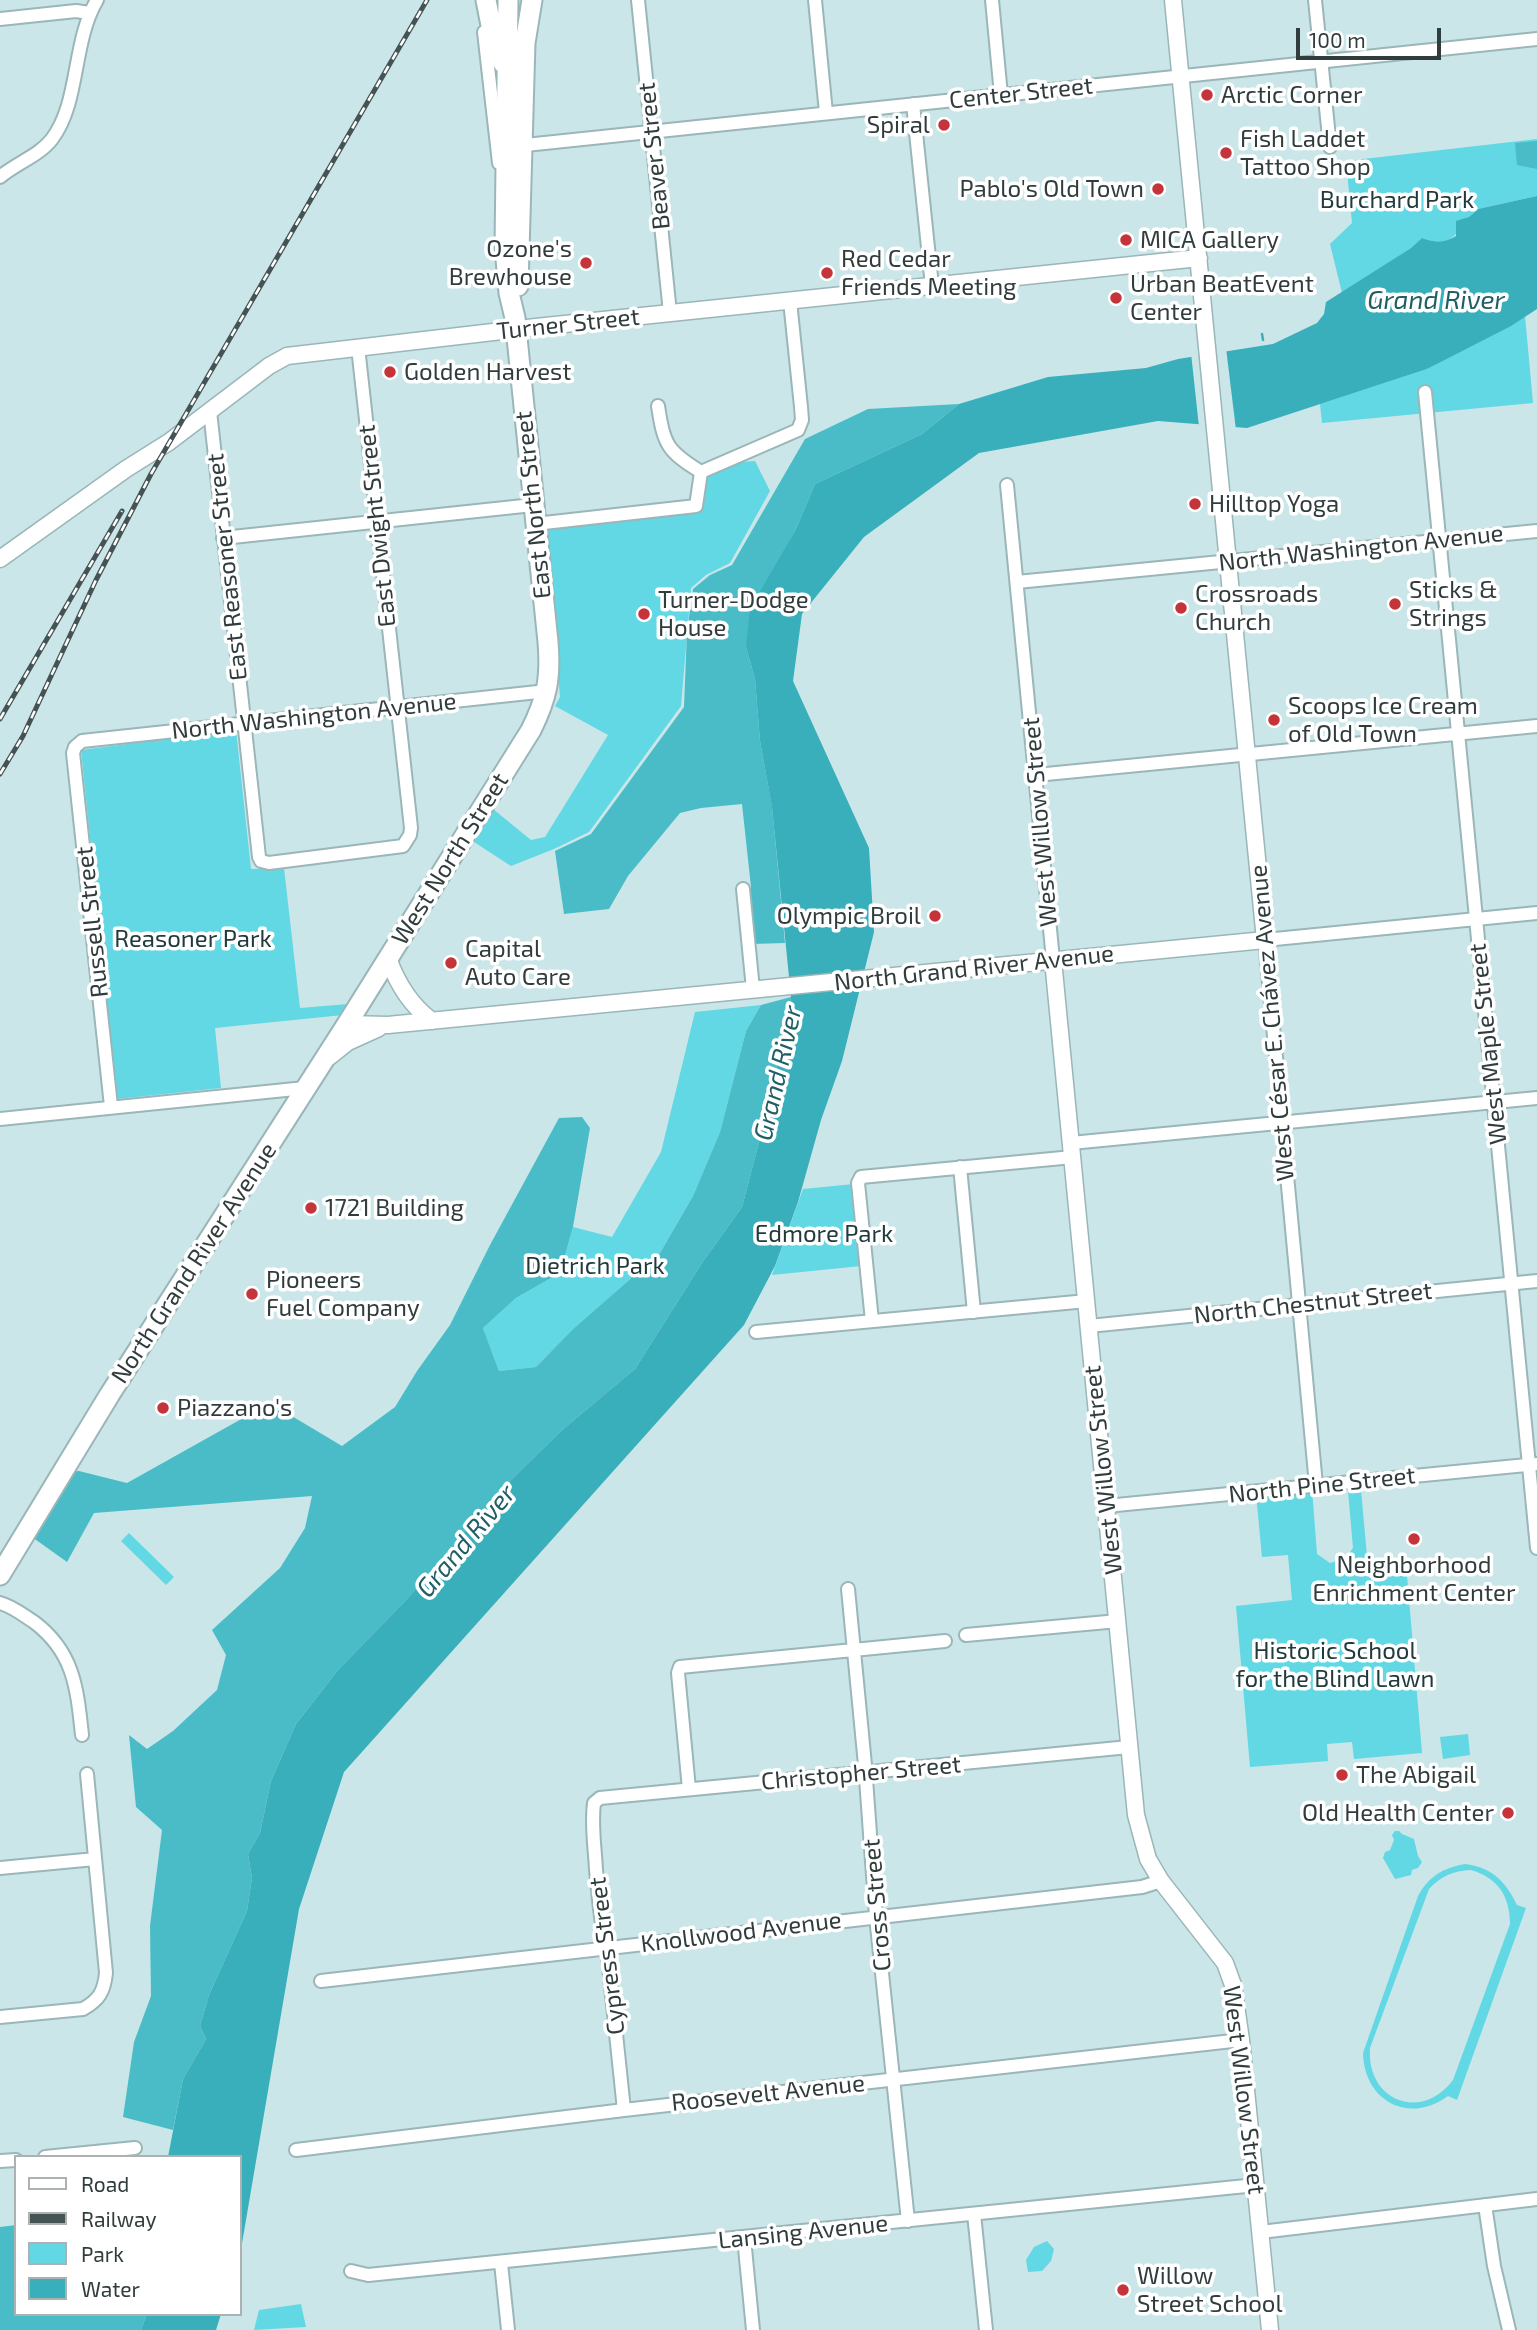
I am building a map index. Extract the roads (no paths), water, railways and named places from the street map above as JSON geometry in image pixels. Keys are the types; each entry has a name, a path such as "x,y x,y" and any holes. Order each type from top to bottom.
{"main road":[{"path":"486,0 496,50 506,69"},
{"path":"508,0 506,69 517,143"},
{"path":"504,205 517,143 525,32 532,0"},
{"name":"East North Street","path":"515,324 518,294 517,143"},
{"name":"East North Street","path":"504,205 506,270 515,324 549,655 547,691"},
{"name":"West North Street","path":"347,1024 531,730 547,691"},
{"name":"North Grand River Avenue","path":"0,1575 110,1394 347,1024"}],"street":[{"path":"0,177 43,149 60,127 89,13 97,0"},
{"name":"East North Street","path":"481,0 504,205"},
{"name":"Beaver Street","path":"638,0 670,313"},
{"path":"815,0 826,113"},
{"path":"992,0 1001,95"},
{"name":"West César E. Chávez Avenue","path":"1173,0 1218,441 1316,1485"},
{"path":"1315,0 1330,147"},
{"path":"0,19 76,11 89,13"},
{"name":"Center Street","path":"517,143 652,132 1537,39"},
{"path":"913,104 932,286"},
{"name":"Turner Street","path":"0,559 126,469 169,442 269,366 287,356 515,324 670,313 1199,258"},
{"path":"701,472 798,429 802,420 790,300"},
{"name":"East Dwight Street","path":"261,861 269,863 398,848 407,842 411,828 358,347"},
{"name":"West Maple Street","path":"1425,392 1512,1284 1533,1465 1537,1548"},
{"path":"658,406 662,436 669,447 679,458 701,472"},
{"name":"East Reasoner Street","path":"210,411 243,723 261,861"},
{"path":"223,538 377,521 696,506 701,472"},
{"name":"West Willow Street","path":"1007,485 1134,1801 1148,1858 1161,1881 1225,1964 1233,1985 1270,2330"},
{"name":"North Washington Avenue","path":"1017,582 1537,531"},
{"name":"North Washington Avenue","path":"82,740 547,691"},
{"path":"1036,775 1537,726"},
{"name":"Russell Street","path":"82,740 73,753 111,1107"},
{"path":"743,889 759,989"},
{"path":"1265,940 1537,913"},
{"name":"North Grand River Avenue","path":"347,1024 388,1025 432,1021 1265,940"},
{"path":"388,958 393,973 415,1008 432,1021"},
{"path":"323,1062 348,1042 388,1025"},
{"path":"0,1119 305,1088"},
{"path":"872,1321 858,1183 861,1177 960,1167 1281,1122 1537,1098"},
{"path":"960,1167 974,1312"},
{"name":"North Chestnut Street","path":"1089,1326 1537,1281"},
{"path":"756,1332 1087,1301"},
{"name":"North Pine Street","path":"1106,1506 1533,1465"},
{"name":"Cross Street","path":"848,1590 866,1773 876,1916 908,2221"},
{"path":"0,1603 24,1615 43,1629 62,1650 76,1685 82,1735"},
{"path":"966,1635 1118,1621"},
{"path":"689,1790 678,1673 680,1667 945,1640"},
{"name":"Christopher Street","path":"594,1803 600,1798 1129,1748"},
{"path":"0,2017 73,2011 94,2003 102,1995 106,1973 87,1774"},
{"name":"Cypress Street","path":"594,1803 594,1840 602,1931 607,1948 624,2110"},
{"path":"0,1868 95,1859"},
{"name":"Knollwood Avenue","path":"321,1981 1142,1887 1161,1881"},
{"name":"Roosevelt Avenue","path":"296,2150 1241,2040"},
{"path":"65,2155 135,2148"},
{"name":"Lansing Avenue","path":"351,2271 368,2275 501,2263 1256,2185"},
{"path":"1261,2232 1537,2199"},
{"path":"1485,2205 1494,2266 1509,2330"},
{"path":"974,2214 986,2330"},
{"path":"744,2238 754,2330"},
{"path":"501,2263 508,2330"}],"water":[{"name":"Grand River","path":"1537,196 1537,309 1511,326 1427,369 1247,428 1158,421 979,453 864,537 802,614 793,681 869,848 874,932 842,1061 821,1120 798,1202 775,1266 744,1325 344,1772 299,1909 242,2243 242,2155 168,2155 183,2079 206,2039 200,2026 209,1995 247,1911 252,1878 248,1854 260,1833 271,1781 296,1724 338,1670 407,1599 498,1493 562,1430 635,1369 702,1263 742,1207 768,1108 791,997 772,807 760,741 755,679 746,647 750,609 795,531 815,484 922,434 959,404 1048,377 1146,368 1178,359 1273,344 1317,323 1324,314 1326,302 1411,248 1422,238 1443,241 1456,236 1456,221 1469,217 1478,209"},
{"path":"146,2316 220,2316 216,2330 141,2330"}],"waterway":[{"path":"1262,334 1263,340"}],"railway":[{"path":"0,774 23,736 96,580 151,474 427,0"},
{"path":"0,719 122,511"}],"place":[{"name":"Arctic Corner","path":"1207,95"},
{"name":"Spiral","path":"944,125"},
{"name":"Fish Laddet Tattoo Shop","path":"1226,153"},
{"name":"Pablo's Old Town","path":"1158,189"},
{"name":"MICA Gallery","path":"1126,240"},
{"name":"Ozone's Brewhouse","path":"586,263"},
{"name":"Red Cedar Friends Meeting","path":"827,273"},
{"name":"Urban BeatEvent Center","path":"1116,298"},
{"name":"Golden Harvest","path":"390,372"},
{"name":"Hilltop Yoga","path":"1195,504"},
{"name":"Sticks & Strings","path":"1395,604"},
{"name":"Crossroads Church","path":"1181,608"},
{"name":"Turner-Dodge House","path":"644,614"},
{"name":"Scoops Ice Cream of Old Town","path":"1274,720"},
{"name":"Olympic Broil","path":"935,916"},
{"name":"Capital Auto Care","path":"451,963"},
{"name":"1721 Building","path":"311,1208"},
{"name":"Pioneers Fuel Company","path":"252,1294"},
{"name":"Piazzano's","path":"163,1408"},
{"name":"Neighborhood Enrichment Center","path":"1414,1539"},
{"name":"The Abigail","path":"1342,1775"},
{"name":"Old Health Center","path":"1508,1813"},
{"name":"Willow Street School","path":"1123,2290"}],"park label":[{"name":"Burchard Park","path":"1397,200"},
{"name":"Reasoner Park","path":"193,939"},
{"name":"Edmore Park","path":"824,1234"},
{"name":"Dietrich Park","path":"595,1266"},
{"name":"Historic School for the Blind Lawn","path":"1335,1665"}]}
